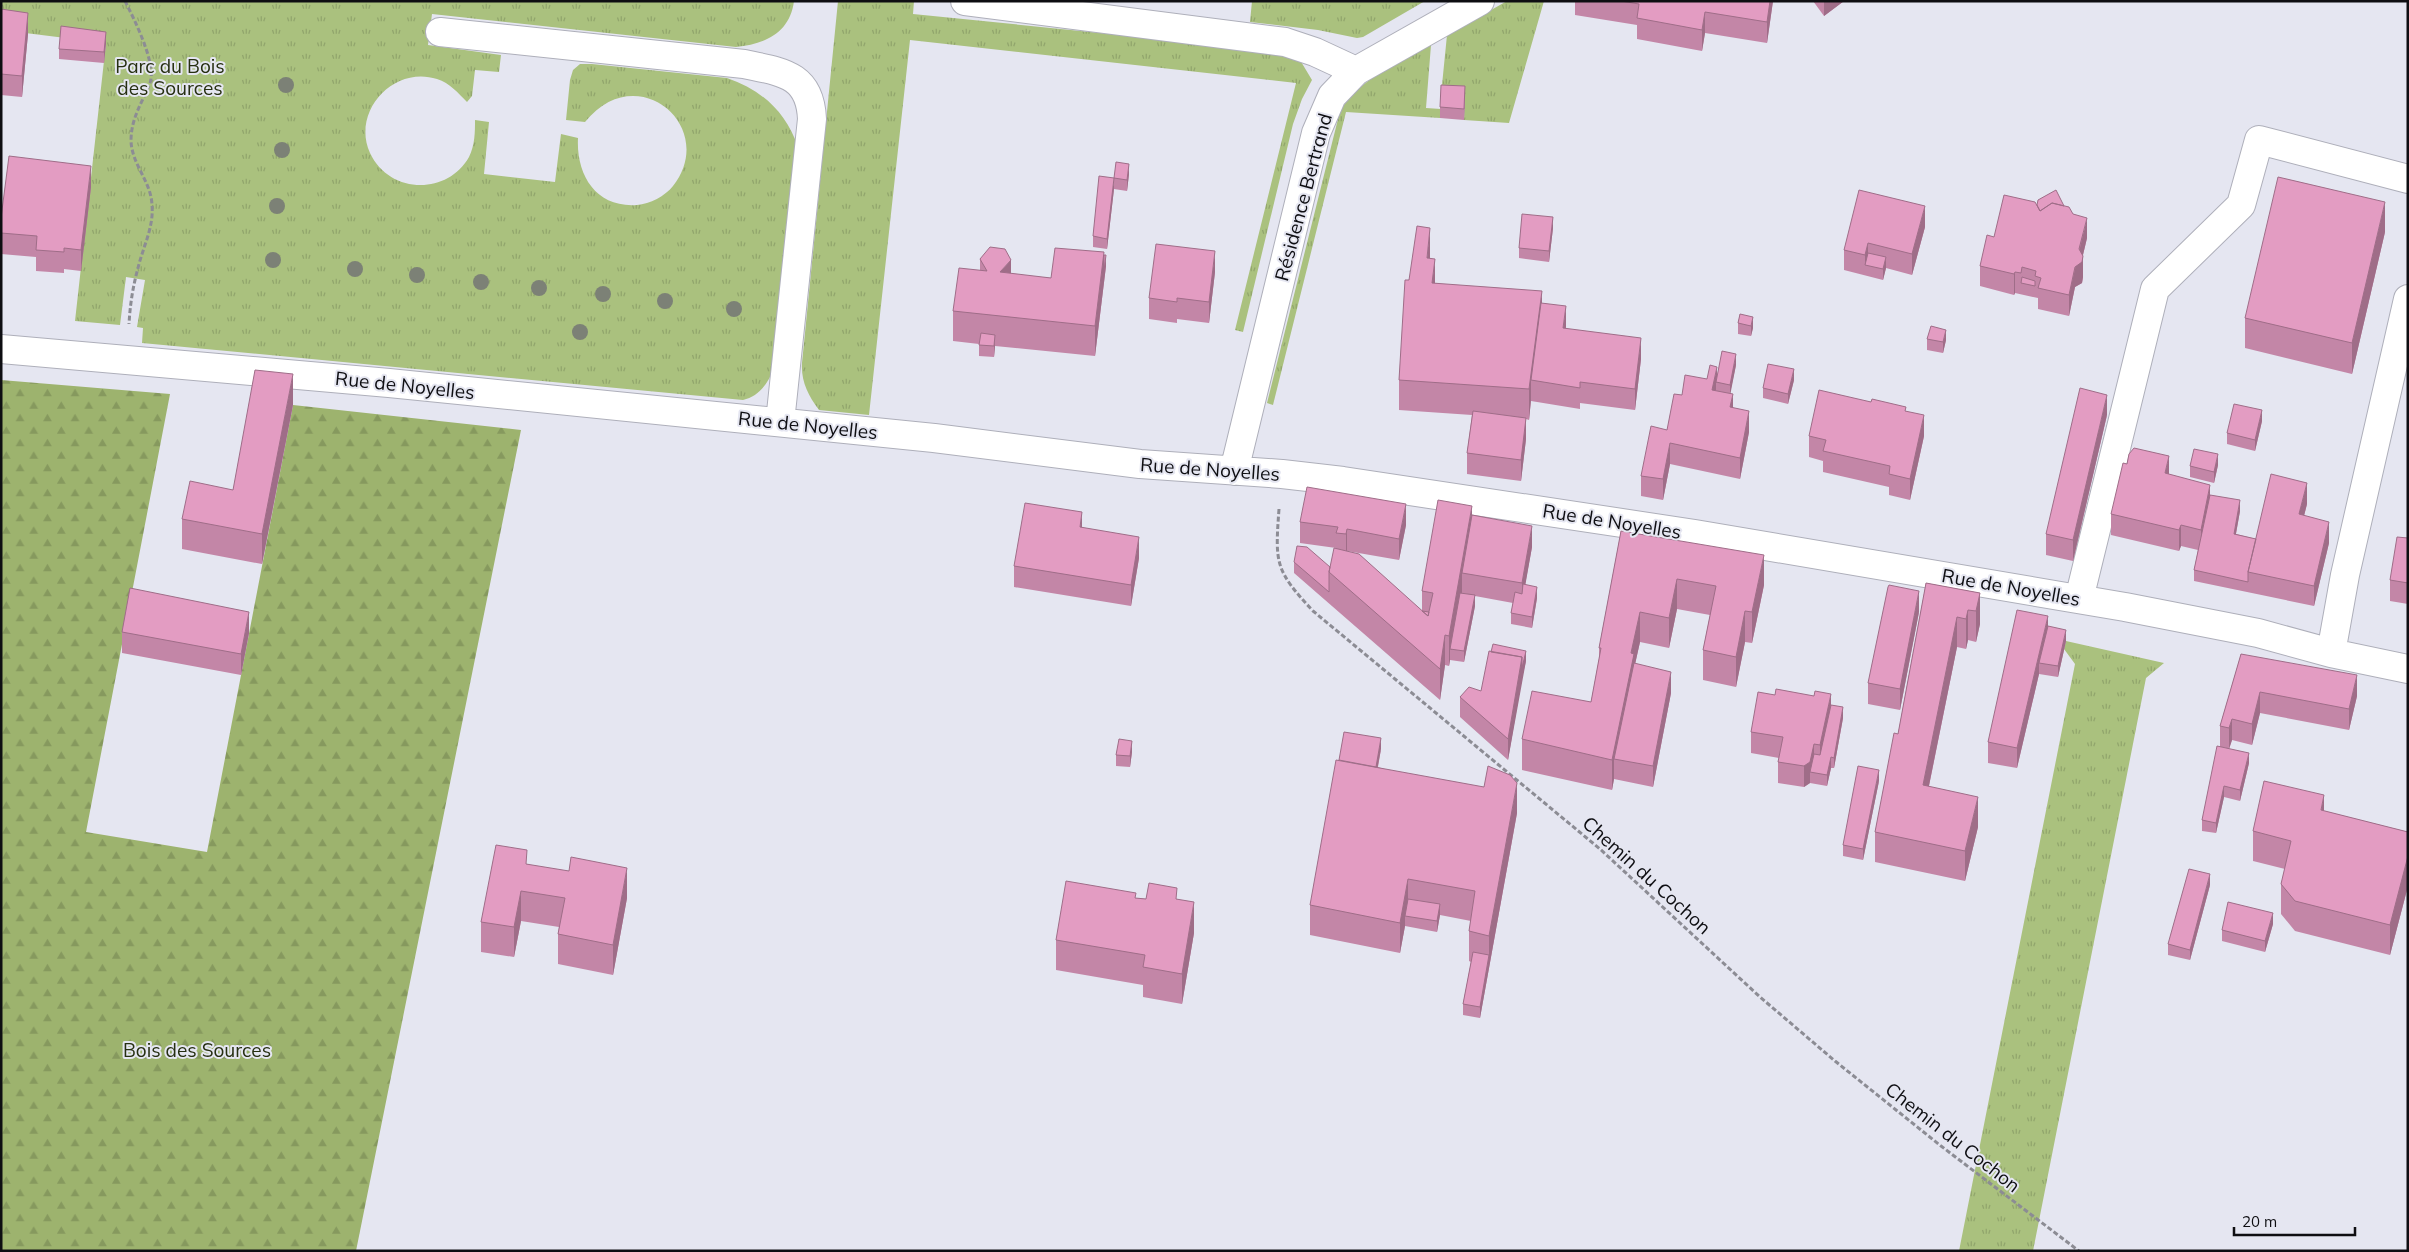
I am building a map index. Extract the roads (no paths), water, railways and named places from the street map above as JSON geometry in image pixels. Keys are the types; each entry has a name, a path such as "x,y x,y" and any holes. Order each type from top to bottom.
{"street":[{"path":"965,1 1284,42 1315,52 1356,71"},
{"name":"Résidence Bertrand","path":"1234,471 1316,133 1332,96 1356,71 1480,1"},
{"path":"440,32 744,64 780,72 796,79 806,90 812,103 812,120 780,422"},
{"path":"2079,599 2155,289 2241,205 2259,140 2408,179"},
{"path":"2331,653 2345,575 2408,299"},
{"name":"Rue de Noyelles","path":"1,349 389,383 780,422 1003,446 1123,462 1282,474 1404,489 1695,534 2079,599 2214,624 2331,653 2408,669"}],"park label":[{"name":"Parc du Bois des Sources","path":"170,77"},
{"name":"Bois des Sources","path":"197,1050"}]}
